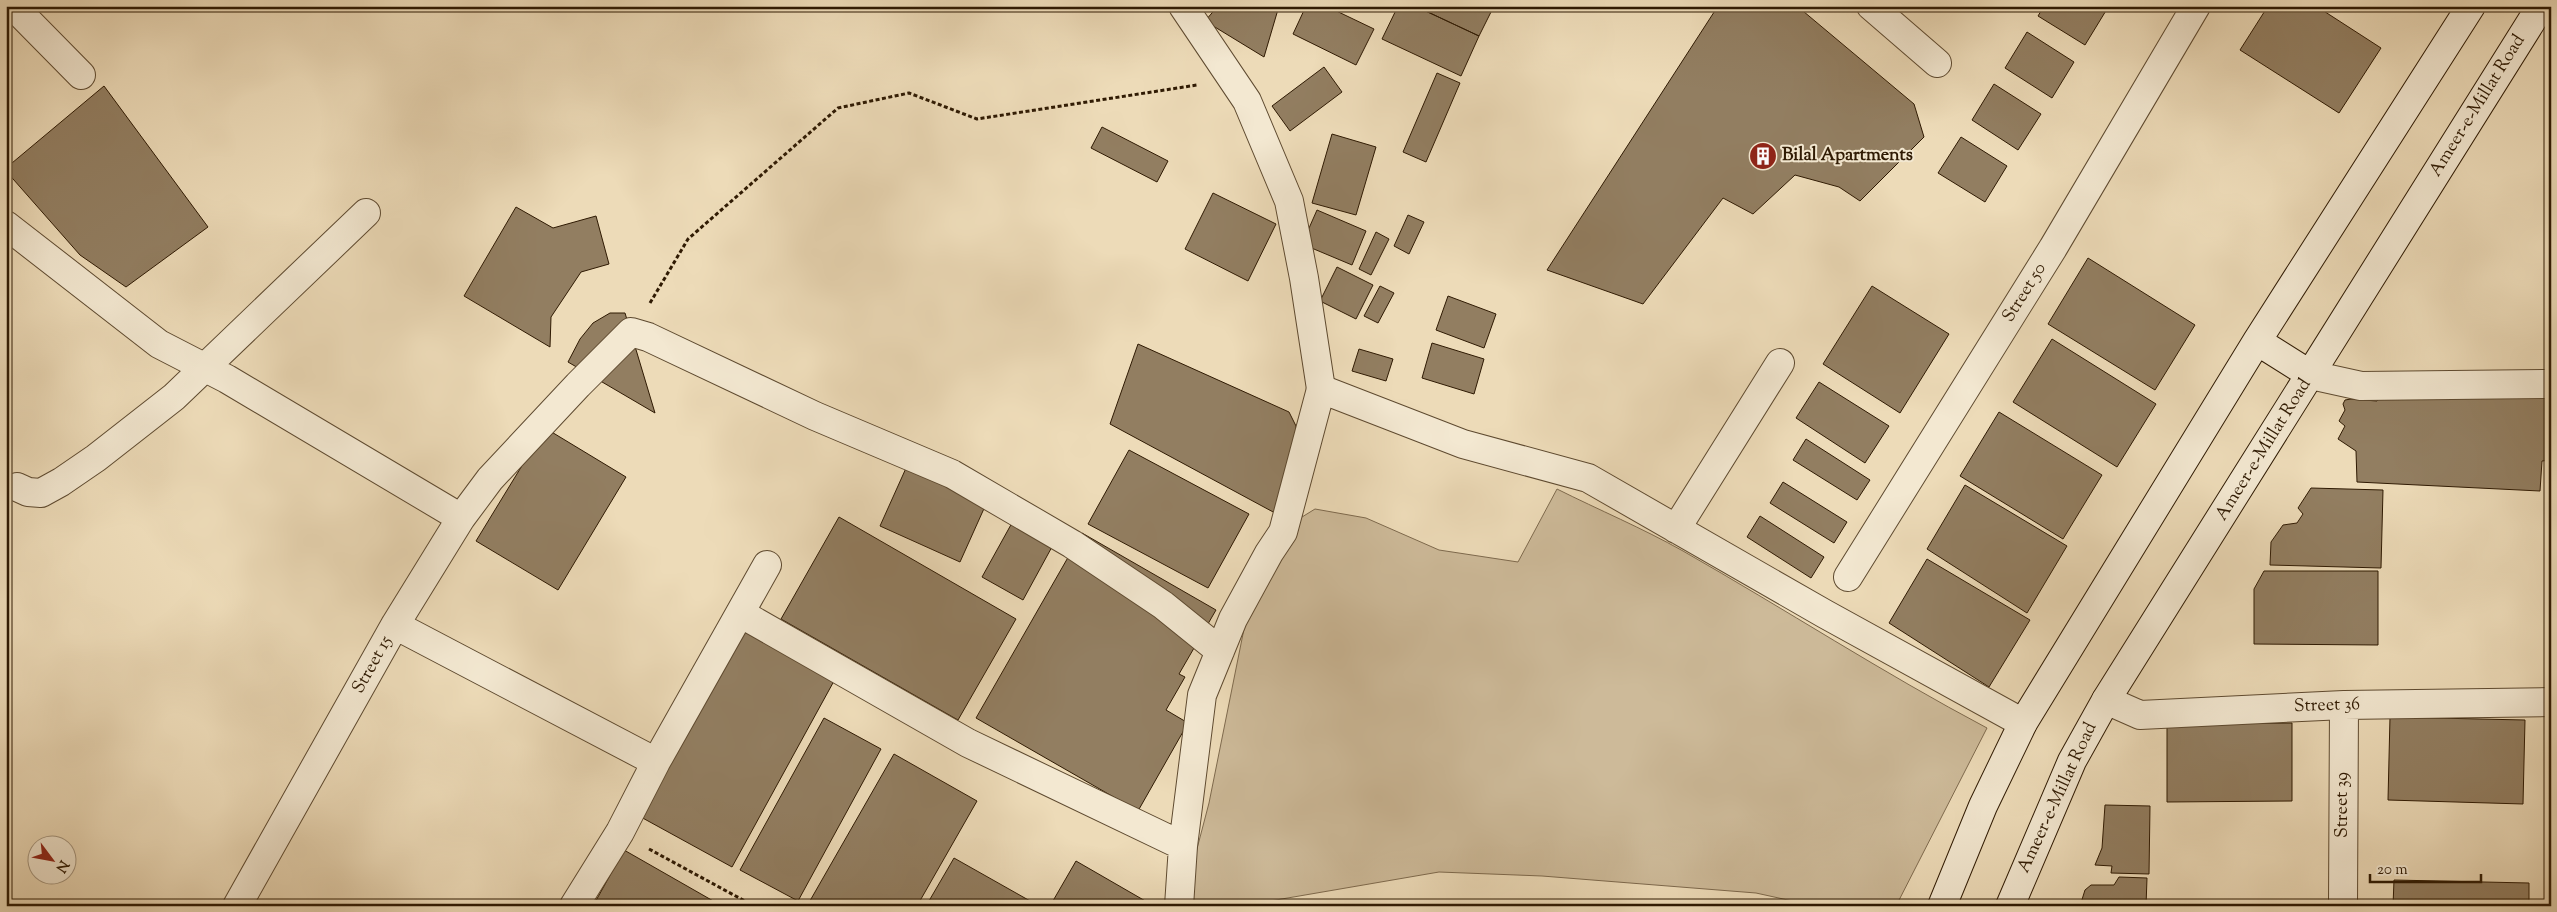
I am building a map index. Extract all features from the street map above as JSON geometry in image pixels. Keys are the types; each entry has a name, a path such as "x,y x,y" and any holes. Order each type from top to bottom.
{"street":[{"path":"13,6 81,75"},
{"path":"1179,906 1183,846 1202,695 1233,619 1269,553 1283,532 1321,389 1304,278 1289,201 1247,101 1234,79 1182,6"},
{"name":"Street 50","path":"1848,577 2053,248 2196,6"},
{"path":"1942,906 1983,806 2023,723 2257,341 2471,6"},
{"name":"Ameer-e-Millat Road","path":"2010,906 2072,761 2106,700 2541,6"},
{"path":"1875,8 1936,63"},
{"path":"17,487 28,492 41,493 61,482 174,397 366,213"},
{"path":"6,225 159,344 206,368 460,518"},
{"name":"Street 15","path":"237,906 395,625 460,518 490,479 578,385 631,332 648,337 815,416 952,474 1072,544 1163,605 1220,651"},
{"path":"2257,341 2311,375 2361,386 2551,384"},
{"path":"1676,529 1780,363"},
{"path":"1321,389 1462,444 1588,478 2023,723"},
{"path":"574,906 620,832 656,762 767,565"},
{"path":"740,613 968,743 1183,846"},
{"path":"395,625 656,762"},
{"name":"Street 36","path":"2106,700 2140,715 2344,705 2551,702"},
{"name":"Street 39","path":"2343,906 2344,705"}],"path":[{"path":"664,278 688,239 838,108 909,93 977,119 1234,79"},
{"path":"620,832 754,906"}],"shaded area":[{"path":"1557,489 1683,551 1910,685 1987,728 1896,906 1815,906 1756,893 1542,876 1439,872 1241,906 1182,906 1209,803 1247,614 1303,506 1302,517 1315,509 1366,518 1439,550 1518,562"}],"building":[{"path":"1218,6 1279,6 1264,57 1205,21"},
{"path":"1306,6 1326,6 1374,29 1356,65 1293,34"},
{"path":"1398,6 1415,6 1479,36 1461,76 1382,39"},
{"path":"1415,6 1494,6 1479,36"},
{"name":"Bilal Apartments","path":"1718,6 1797,6 1914,104 1924,137 1860,201 1839,187 1795,175 1753,214 1723,198 1643,304 1547,270"},
{"path":"2044,6 2103,6 2107,9 2085,45 2038,16"},
{"path":"2268,6 2316,6 2381,48 2339,113 2240,50"},
{"path":"2027,32 2074,62 2052,98 2005,68"},
{"path":"1324,67 1342,92 1290,131 1272,106"},
{"path":"1437,73 1460,83 1426,162 1403,152"},
{"path":"1994,84 2041,114 2018,150 1972,120"},
{"path":"104,86 208,227 126,287 80,255 6,171 6,168"},
{"path":"1102,127 1168,161 1157,182 1091,148"},
{"path":"1332,134 1376,147 1356,215 1312,203"},
{"path":"1961,137 2007,166 1985,202 1938,173"},
{"path":"1213,193 1276,224 1248,281 1185,249"},
{"path":"516,207 553,228 596,216 609,264 581,272 551,317 550,347 464,296"},
{"path":"1317,210 1366,231 1352,265 1302,244"},
{"path":"1408,215 1424,222 1409,254 1394,246"},
{"path":"1376,232 1389,239 1371,275 1359,269"},
{"path":"2088,258 2195,325 2155,390 2048,324"},
{"path":"1337,267 1373,285 1356,319 1320,301"},
{"path":"1380,286 1394,293 1378,323 1364,316"},
{"path":"1872,286 1949,334 1900,413 1823,364"},
{"path":"1448,296 1496,314 1484,348 1436,330"},
{"path":"610,313 625,313 655,413 568,362 580,339 593,323"},
{"path":"2052,339 2156,404 2117,467 2013,402"},
{"path":"1432,343 1484,359 1474,394 1422,378"},
{"path":"1138,344 1289,412 1296,426 1294,462 1275,513 1110,424"},
{"path":"1359,349 1393,359 1386,381 1352,371"},
{"path":"1819,382 1889,426 1865,463 1796,418"},
{"path":"2381,394 2551,395 2551,460 2542,461 2540,491 2357,482 2356,451 2338,439 2345,426 2339,421 2345,410 2343,404 2345,400 2351,399 2377,401"},
{"path":"1999,412 2102,475 2063,539 1960,476"},
{"path":"545,428 626,477 558,590 476,541"},
{"path":"1806,439 1870,480 1857,500 1793,460"},
{"path":"1129,450 1249,514 1208,588 1088,524"},
{"path":"911,457 991,493 960,562 880,526"},
{"path":"1783,482 1847,522 1834,543 1770,503"},
{"path":"1965,485 2067,546 2027,613 1927,549"},
{"path":"2311,488 2383,490 2381,568 2270,565 2271,542 2283,525 2297,523 2303,514 2298,508"},
{"path":"1018,512 1059,534 1023,600 982,577"},
{"path":"1760,516 1824,557 1811,578 1747,537"},
{"path":"839,517 1016,619 958,720 781,619"},
{"path":"1082,533 1216,610 1179,674 1185,677 1166,710 1188,723 1138,811 976,718"},
{"path":"1927,559 2030,620 1989,687 1889,623"},
{"path":"2264,571 2378,571 2378,645 2254,644 2254,589"},
{"path":"741,630 834,681 732,867 639,816"},
{"path":"2390,717 2525,720 2523,804 2388,800"},
{"path":"824,718 881,749 798,901 740,870"},
{"path":"2292,723 2292,801 2167,802 2167,724"},
{"path":"894,754 977,801 917,906 807,906"},
{"path":"2105,805 2150,806 2149,874 2111,873 2112,866 2095,865 2102,848"},
{"path":"624,850 715,902 713,906 593,906"},
{"path":"954,858 1039,906 926,906"},
{"path":"1076,861 1154,906 1050,906"},
{"path":"2119,877 2147,878 2146,906 2080,906 2085,890 2091,885 2114,885"},
{"path":"2394,880 2529,883 2529,906 2393,906"}],"place":[{"name":"Bilal Apartments","path":"1763,156"}]}
